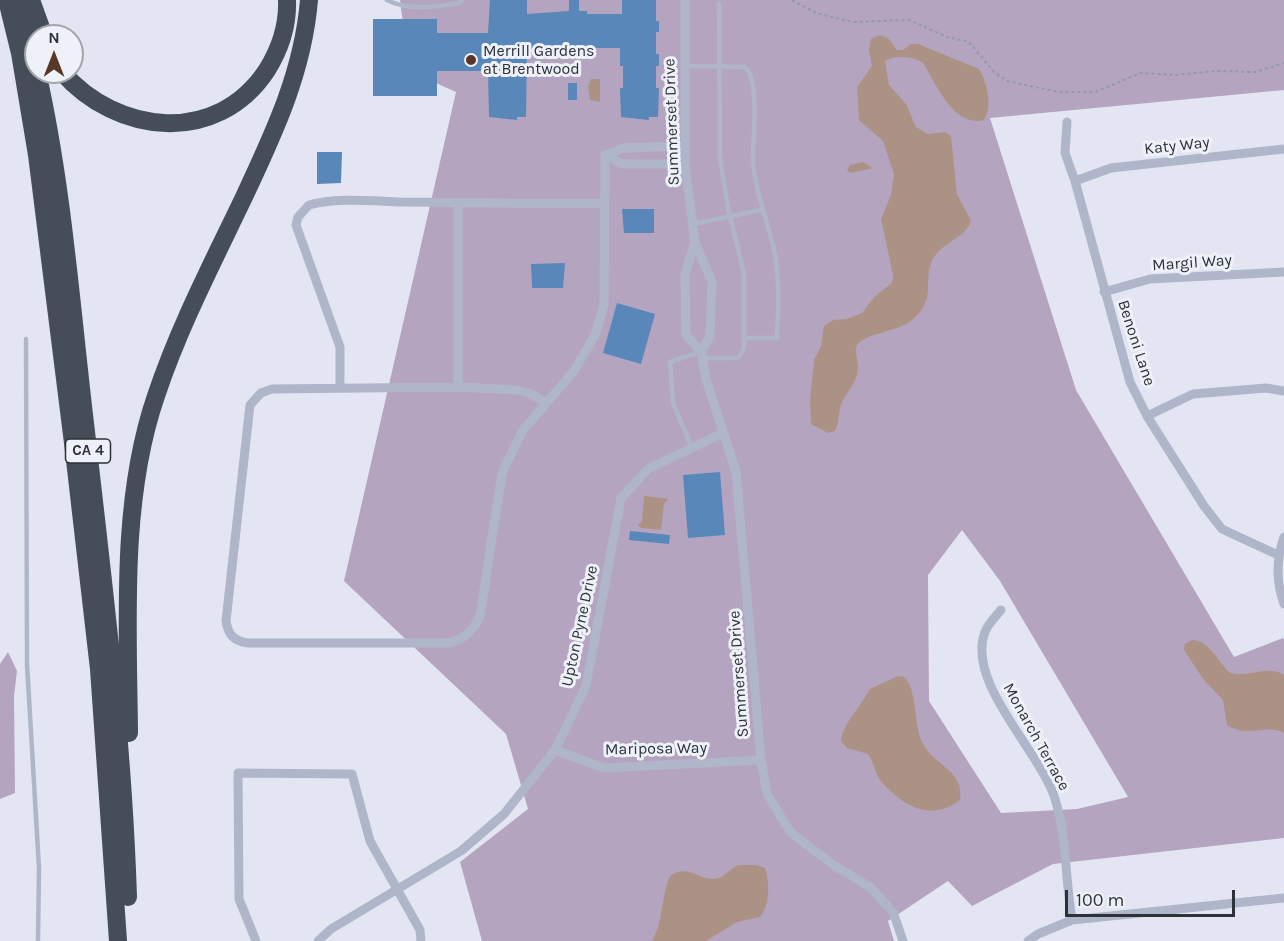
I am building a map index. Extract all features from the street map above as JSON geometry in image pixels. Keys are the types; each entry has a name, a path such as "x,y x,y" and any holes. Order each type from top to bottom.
{"highway":[{"name":"CA 4","path":"6,0 20,53 46,223 99,669 118,941"},
{"path":"20,0 26,24"},
{"path":"31,0 40,24"},
{"path":"72,84 101,105 137,121 162,124 204,119 236,102 261,79 279,47 284,29 287,0"},
{"path":"126,831 130,542 144,440 155,398 184,323 282,117 302,48 309,0"},
{"path":"0,6 29,114"},
{"name":"CA 4","path":"39,84 52,151 70,292 112,663 126,831 129,941"}],"street":[{"name":"Summerset Drive","path":"685,0 684,164 695,242 712,282 710,336 701,355"},
{"name":"Benoni Lane","path":"1067,122 1065,153 1075,181 1130,382 1147,416 1204,506 1222,529 1278,555"},
{"path":"605,155 624,148 685,146"},
{"path":"637,147 637,164"},
{"name":"Katy Way","path":"1075,181 1111,168 1284,149"},
{"path":"605,155 623,164 684,164"},
{"path":"545,402 529,393 516,390 458,387 272,389 261,393 250,405 226,621 228,632 239,642 448,643 467,636 480,616 502,473 523,430 574,371 596,333 604,304 605,155"},
{"path":"340,388 340,346 296,225 298,217 309,205 316,203 458,202 524,205 603,203"},
{"path":"458,202 458,387"},
{"name":"Summerset Drive","path":"695,242 685,274 686,335 701,355 736,472 761,760 767,794 792,833 835,866 870,887 893,912 903,941"},
{"name":"Margil Way","path":"1104,292 1150,279 1284,272"},
{"path":"1147,416 1193,394 1266,388 1284,391"},
{"name":"Upton Pyne Drive","path":"318,941 331,929 399,890 461,850 504,814 555,750 586,686 621,498 648,469 723,433"},
{"path":"1284,537 1278,555 1277,586 1284,604"},
{"name":"Monarch Terrace","path":"1001,610 985,632 982,662 991,688 1053,791 1059,816 1066,887 1072,920"},
{"name":"Mariposa Way","path":"555,750 604,768 761,760"},
{"path":"256,941 239,900 238,773 352,774 370,841 420,930 422,941"},
{"path":"1028,941 1038,934 1072,920 1284,898"}],"lane":[{"path":"387,0 398,6 460,3 462,0"},
{"path":"692,448 673,403 670,362 701,355 739,357 744,348 744,274 730,216 720,159 719,4"},
{"path":"684,66 745,67 753,81 753,160 761,210 775,255 778,286 777,338 744,338"},
{"path":"693,224 761,210"},
{"path":"26,339 27,664 39,868 38,941"}],"path":[{"path":"792,0 816,13 853,22 909,20 947,37 969,42 994,72 1007,81 1051,91 1095,92 1141,74 1255,72 1284,63"}],"shaded area":[{"path":"400,0 1284,0 1284,90 990,118 1076,390 1234,657 1283,638 1284,640 1284,838 1053,864 972,906 948,881 888,921 894,941 482,941 460,862 528,809 506,734 344,581 456,92 409,71","holes":["962,530 1000,581 1128,797 1077,809 1001,813 929,701 928,575"]},
{"path":"880,35 889,39 897,50 903,50 911,44 918,44 979,69 986,87 988,108 984,120 973,121 964,117 947,102 923,63 904,57 885,61 889,85 906,104 916,127 928,134 945,132 951,136 957,194 971,221 964,232 942,248 933,259 928,275 925,305 919,313 911,321 867,338 857,345 856,377 841,404 835,431 828,433 811,424 810,401 814,360 821,346 824,326 833,320 847,319 862,313 875,296 892,283 893,275 881,219 891,195 894,174 883,141 859,120 857,87 872,66 869,50 871,39"},
{"path":"591,79 600,79 600,102 590,100 588,87"},
{"path":"863,162 873,168 851,173 847,170 850,165"},
{"path":"644,496 668,499 664,504 661,530 641,528 638,525 642,521"},
{"path":"1192,640 1208,648 1230,673 1272,671 1284,675 1284,733 1277,730 1242,731 1227,725 1223,700 1203,679 1184,650 1185,644"},
{"path":"8,652 17,671 14,696 15,793 0,799 0,664"},
{"path":"898,676 904,677 911,690 923,744 958,782 960,800 949,807 927,810 917,808 897,797 880,780 868,754 847,748 841,741 848,722 870,689"},
{"path":"738,865 756,865 765,868 768,894 766,906 760,917 737,922 706,941 652,941 656,934 670,876 681,871 717,879"}],"building":[{"name":"Merrill Gardens at Brentwood","path":"490,0 527,0 527,14 569,11 569,0 579,0 579,11 587,11 587,14 622,14 622,0 656,0 656,21 659,21 659,32 656,32 656,54 659,54 659,66 656,66 656,88 659,88 658,117 649,117 649,120 621,117 620,88 623,88 623,66 620,66 620,48 588,48 588,51 579,52 559,51 559,48 527,48 526,117 517,117 517,120 489,117 488,71 437,71 437,96 373,96 373,19 437,19 437,33 488,33"},
{"path":"568,83 577,83 577,100 568,100"},
{"path":"317,152 342,152 341,183 317,184"},
{"path":"622,209 654,209 654,233 624,233"},
{"path":"565,263 563,288 532,288 531,264"},
{"path":"617,303 655,314 641,364 603,353"},
{"path":"720,472 725,535 688,538 683,475"},
{"path":"630,531 670,535 669,544 629,540"}],"place":[{"name":"Merrill Gardens at Brentwood","path":"471,60"}]}
